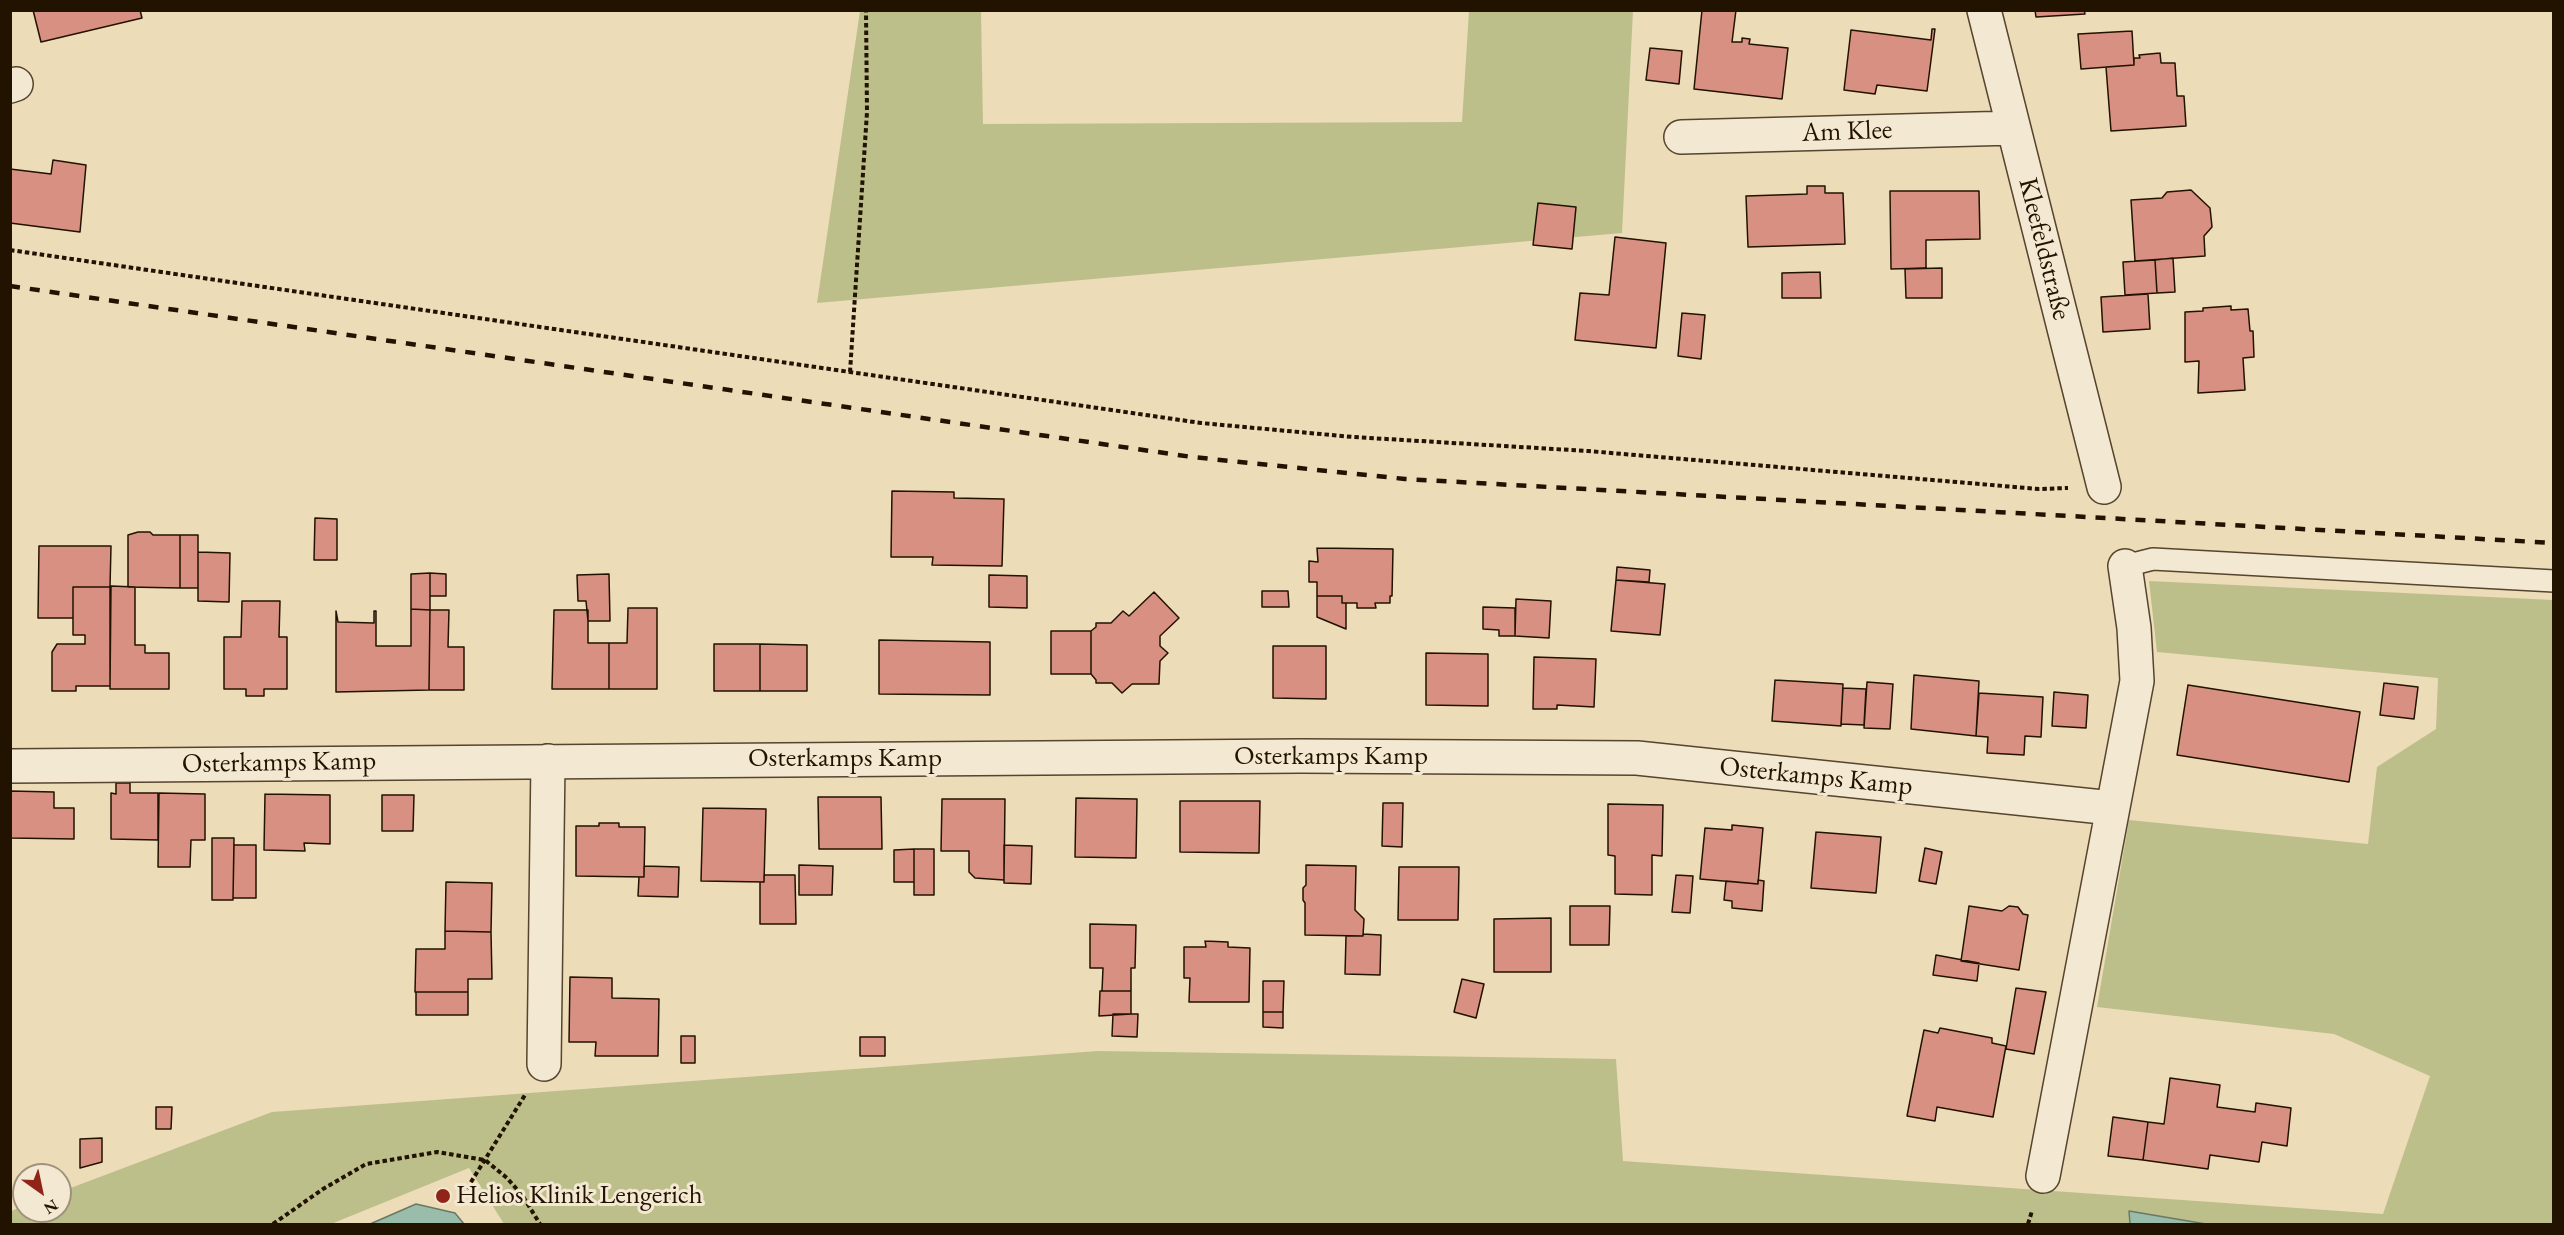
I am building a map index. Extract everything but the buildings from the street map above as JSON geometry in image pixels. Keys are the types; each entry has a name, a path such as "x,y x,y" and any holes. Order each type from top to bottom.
{"street":[{"name":"Kleefeldstraße","path":"1984,10 2104,487"},
{"name":"Am Klee","path":"1681,137 2013,128"},
{"path":"2043,1176 2137,681 2134,627 2125,566"},
{"name":"Osterkamps Kamp","path":"10,766 1300,756 1637,758 2112,808"},
{"path":"544,1064 548,761"}],"lane":[{"path":"2125,566 2153,559 2553,581"}],"path":[{"path":"850,372 867,112 866,10"},
{"path":"10,250 1201,423 1599,452 2039,489 2104,487"},
{"path":"463,1195 544,1064"},
{"path":"273,1224 323,1189 366,1164 437,1152 485,1160 507,1178 522,1195 540,1224"}],"green space":[{"path":"860,11 981,11 983,124 1462,122 1469,11 1633,11 1622,233 817,303"},
{"path":"2149,581 2553,600 2553,1224 2206,1224 2129,1212 2130,1224 504,1224 469,1168 331,1224 11,1224 12,1211 12,1223 72,1223 72,1187 272,1112 1098,1051 1616,1059 1623,1161 2383,1214 2430,1076 2334,1034 2097,1007 2129,820 2368,844 2377,767 2436,729 2438,678 2157,652"}],"shaded area":[{"path":"416,1204 455,1213 464,1224 370,1224"},
{"path":"2129,1211 2206,1224 2130,1224"}],"railway":[{"path":"10,286 1192,457 1405,479 2554,543"}],"place":[{"name":"Helios Klinik Lengerich","path":"443,1196"}]}
